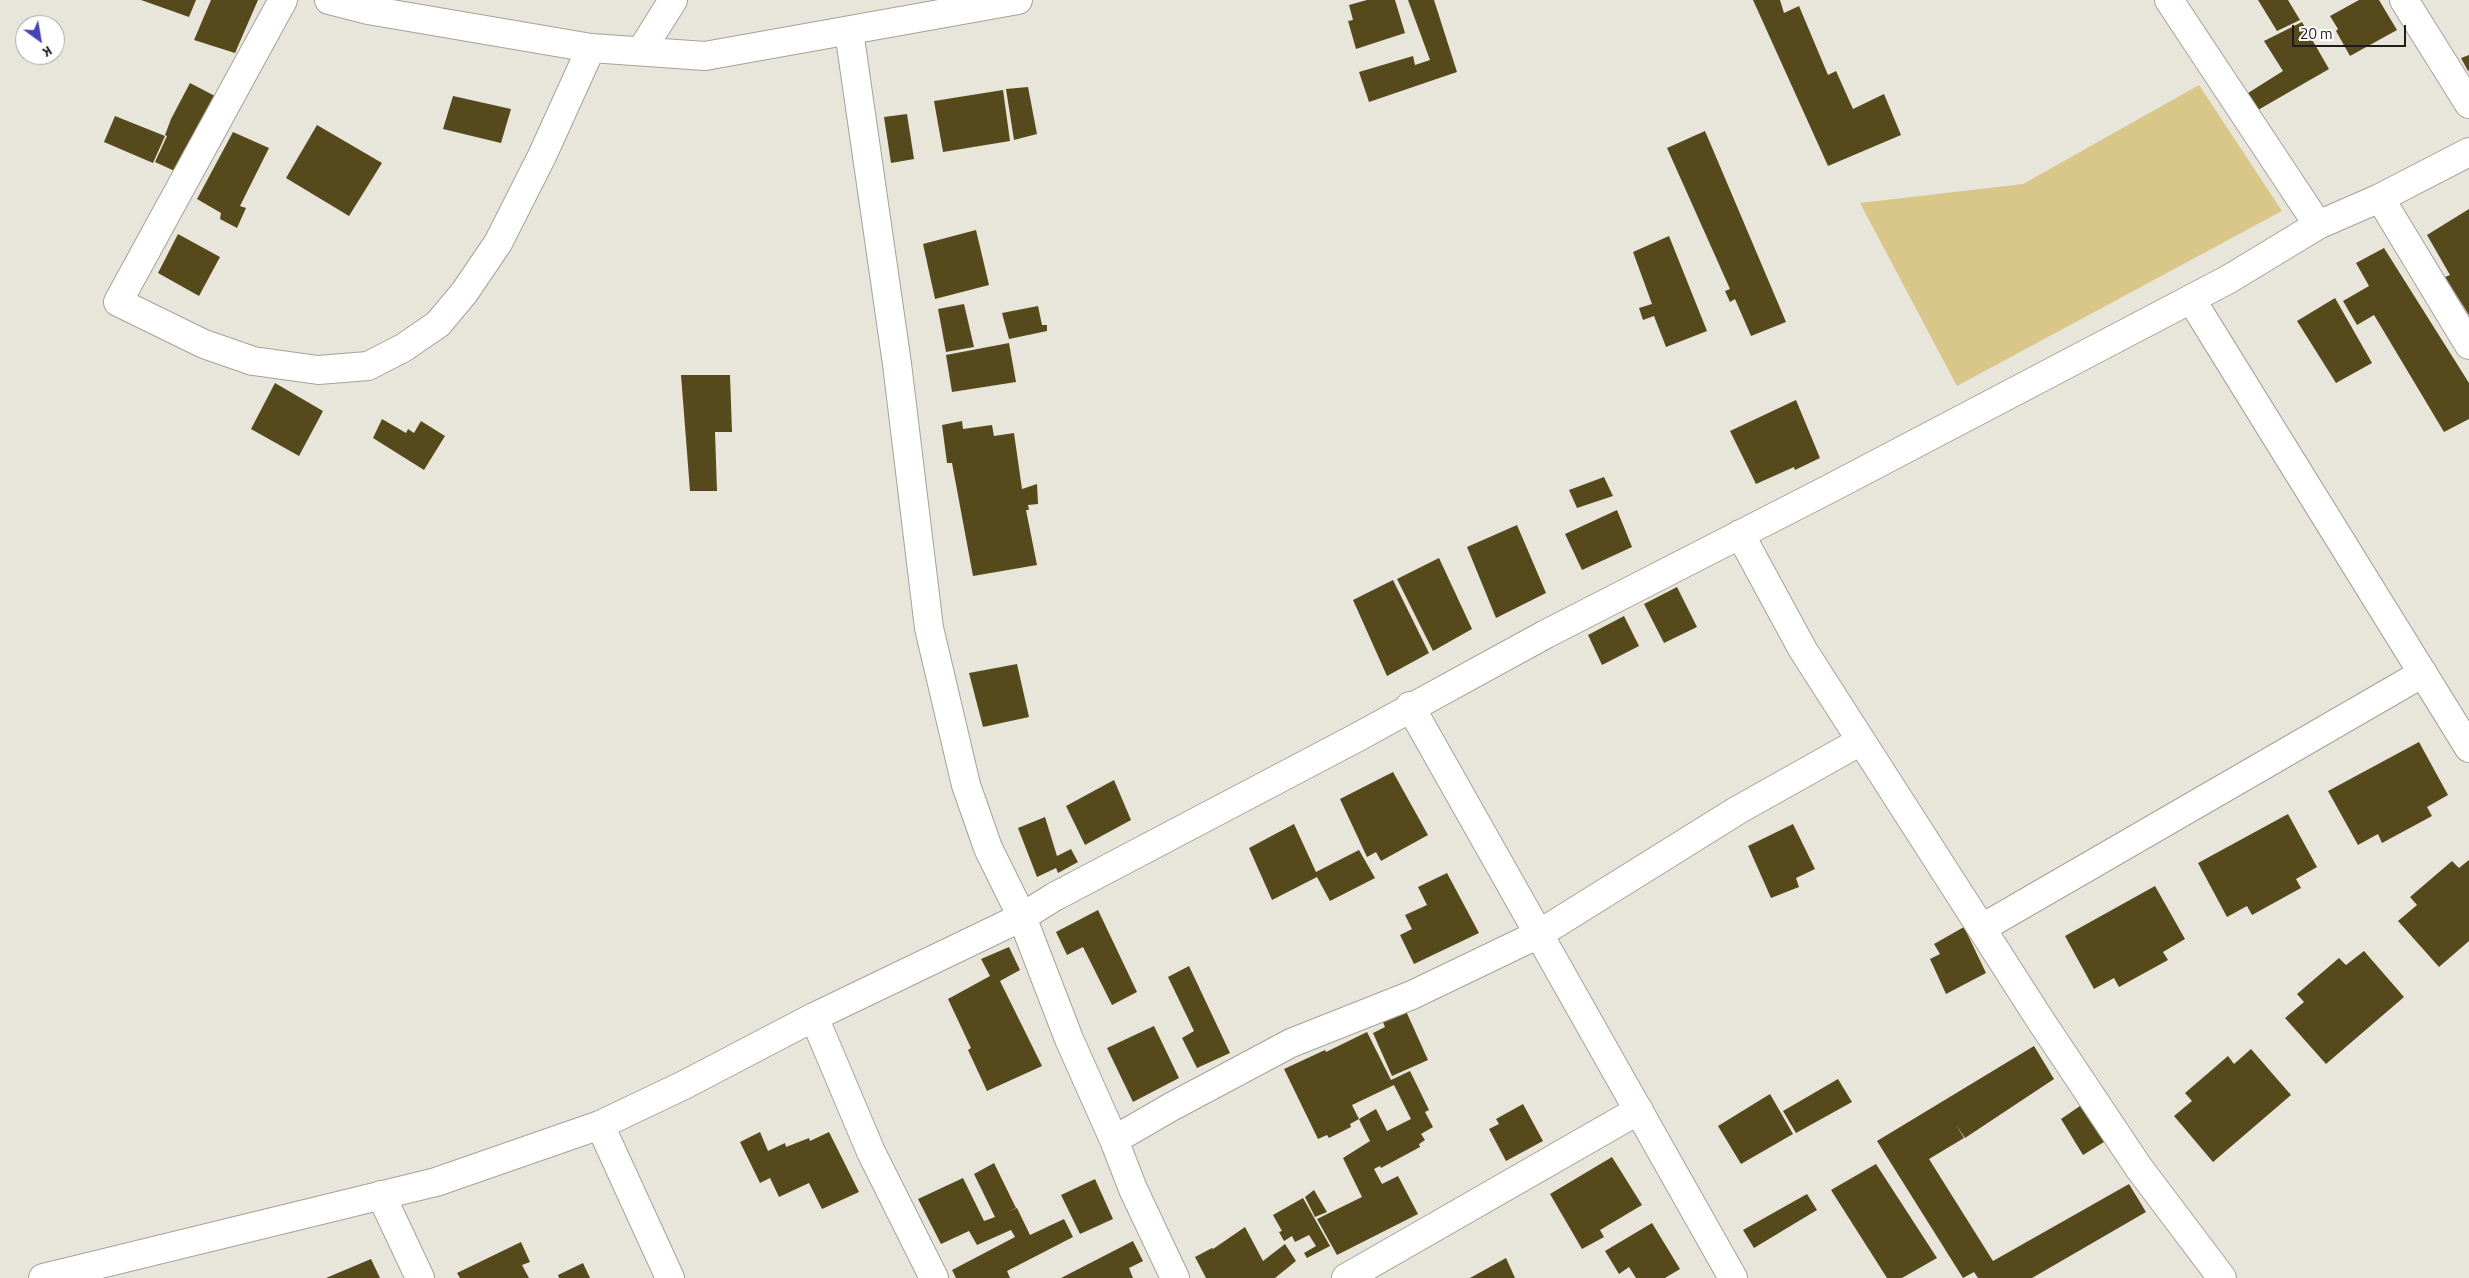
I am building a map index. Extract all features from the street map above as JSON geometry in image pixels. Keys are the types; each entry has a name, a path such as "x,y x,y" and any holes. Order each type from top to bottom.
{"street":[{"path":"284,0 118,302 204,344 253,361 318,370 368,366 403,348 438,324 464,293 498,243 542,156 591,48"},
{"path":"329,0 371,5 591,48 704,56 1014,0"},
{"path":"641,51 673,0"},
{"path":"2169,0 2318,225"},
{"path":"2404,0 2469,104"},
{"path":"849,31 898,364 929,628 966,785 988,848 1022,917 1068,1039 1114,1140 1133,1189 1175,1278"},
{"path":"43,1278 436,1182 600,1125 684,1085 814,1017 1022,917 1054,897 1356,738 1410,706 2229,279 2318,225 2380,198 2469,152"},
{"path":"2380,198 2469,344"},
{"path":"2191,299 2469,748"},
{"path":"1740,534 1803,650 1982,928 2139,1168 2222,1278"},
{"path":"1982,928 2423,673"},
{"path":"1410,706 1733,1278"},
{"path":"1114,1140 1171,1107 1291,1043 1412,995 1539,934 1738,810 1861,741"},
{"path":"814,1017 871,1152 934,1278"},
{"path":"1346,1278 1639,1110"},
{"path":"600,1125 670,1278"},
{"path":"381,1195 420,1278"}],"shaded area":[{"path":"2199,85 2282,211 1957,386 1860,203 2023,184"}],"building":[{"path":"141,0 196,0 189,17"},
{"path":"211,0 258,0 235,53 194,40"},
{"path":"1367,0 1395,0 1405,33 1356,49 1348,21 1353,20 1349,5"},
{"path":"1408,0 1434,0 1457,72 1369,102 1359,72 1413,56 1415,65 1430,60"},
{"path":"1753,0 1780,0 1784,13 1799,6 1828,75 1836,71 1853,109 1884,94 1901,135 1828,166"},
{"path":"2258,0 2288,0 2300,20 2277,31"},
{"path":"2359,0 2379,0 2397,30 2350,56 2330,16"},
{"path":"2302,22 2329,69 2258,110 2248,93 2283,71 2264,41"},
{"path":"2469,55 2469,70 2468,71 2461,58"},
{"path":"190,83 215,96 179,173 155,162 167,136 165,135 171,119"},
{"path":"1028,87 1037,134 1014,140 1006,89"},
{"path":"1003,90 1010,141 943,152 934,101"},
{"path":"453,96 511,109 501,143 443,129"},
{"path":"907,114 914,159 891,163 884,117"},
{"path":"115,116 165,136 153,163 104,142"},
{"path":"317,125 382,163 349,216 286,178"},
{"path":"1705,131 1786,322 1751,336 1735,299 1730,302 1725,291 1730,289 1667,148"},
{"path":"233,132 269,148 240,206 246,208 237,228 220,219 221,213 197,199"},
{"path":"2469,209 2469,315 2445,277 2450,275 2427,235"},
{"path":"976,230 989,285 935,299 923,244"},
{"path":"178,234 220,257 199,296 158,273"},
{"path":"1669,236 1707,331 1666,347 1654,316 1643,320 1639,308 1652,304 1633,252"},
{"path":"2384,248 2469,383 2469,419 2444,432 2374,315 2357,325 2343,301 2369,286 2356,263"},
{"path":"2335,298 2372,363 2336,383 2297,321"},
{"path":"964,304 974,347 946,352 938,309"},
{"path":"1038,306 1042,325 1047,325 1047,331 1009,339 1002,313"},
{"path":"1009,343 1016,382 952,392 946,355"},
{"path":"681,375 730,375 732,432 715,432 717,491 690,491"},
{"path":"275,383 323,411 299,456 251,429"},
{"path":"1796,400 1820,458 1795,470 1794,467 1756,484 1730,431"},
{"path":"382,419 406,433 408,429 414,433 421,421 445,436 424,470 373,438"},
{"path":"962,421 963,429 992,425 994,436 1014,433 1022,489 1037,484 1038,504 1028,505 1029,510 1026,510 1037,565 973,576 952,463 947,463 942,425"},
{"path":"1604,477 1613,496 1577,508 1569,490"},
{"path":"1617,510 1632,547 1582,570 1565,534"},
{"path":"1517,525 1546,593 1496,618 1467,547"},
{"path":"1439,558 1472,629 1433,651 1397,579"},
{"path":"1393,580 1429,653 1387,676 1353,600"},
{"path":"1677,587 1697,627 1664,643 1644,604"},
{"path":"1624,616 1639,646 1602,665 1588,635"},
{"path":"1017,664 1029,717 983,727 969,673"},
{"path":"2419,742 2448,795 2427,807 2432,816 2382,843 2378,834 2358,845 2328,791"},
{"path":"1393,772 1428,835 1381,861 1376,852 1367,857 1340,799"},
{"path":"1114,780 1131,820 1085,845 1066,806"},
{"path":"2288,814 2317,867 2296,879 2301,888 2252,915 2247,906 2227,917 2198,863"},
{"path":"1045,817 1057,856 1071,849 1078,862 1058,873 1056,868 1037,877 1018,828"},
{"path":"1294,824 1316,872 1359,850 1375,878 1330,901 1317,877 1272,900 1249,848"},
{"path":"1793,824 1815,869 1796,878 1799,887 1771,898 1748,846"},
{"path":"2469,860 2469,941 2439,967 2398,921 2417,905 2410,897 2452,861 2459,868"},
{"path":"1447,873 1479,933 1414,964 1400,935 1412,929 1405,915 1427,905 1418,887"},
{"path":"2155,886 2185,939 2163,952 2168,960 2119,987 2114,978 2094,989 2065,936"},
{"path":"1098,910 1137,992 1112,1005 1083,947 1067,955 1056,932"},
{"path":"1964,927 1986,973 1946,994 1930,959 1940,954 1934,944"},
{"path":"1009,947 1020,970 1000,981 1042,1066 987,1091 968,1050 971,1048 948,999 990,976 981,959"},
{"path":"2364,951 2404,997 2326,1064 2285,1018 2304,1002 2297,994 2339,958 2346,965"},
{"path":"1189,966 1230,1053 1197,1068 1182,1038 1194,1031 1168,977"},
{"path":"1406,1011 1428,1060 1392,1076 1373,1033 1385,1027 1383,1022"},
{"path":"1154,1026 1179,1078 1133,1102 1107,1048"},
{"path":"1367,1032 1391,1080 1410,1071 1429,1110 1425,1112 1433,1127 1421,1134 1425,1140 1419,1144 1420,1147 1381,1168 1380,1166 1374,1169 1382,1184 1398,1176 1418,1214 1337,1255 1317,1219 1362,1197 1343,1158 1370,1141 1359,1119 1350,1124 1351,1127 1329,1138 1327,1135 1318,1139 1284,1069 1325,1050 1326,1052","holes":["1394,1085 1411,1119 1387,1131 1376,1109 1359,1119 1352,1105"]},
{"path":"2034,1046 2054,1079 1965,1138 1956,1125 1964,1138 1929,1159 1993,1261 2129,1184 2146,1212 2032,1278 1978,1278 1974,1272 1963,1278 1877,1141"},
{"path":"2251,1049 2291,1095 2213,1162 2174,1116 2192,1101 2185,1093 2228,1056 2234,1064"},
{"path":"1838,1079 1852,1102 1796,1133 1783,1111"},
{"path":"1770,1094 1793,1134 1741,1164 1718,1126"},
{"path":"1523,1104 1543,1141 1506,1161 1489,1129 1499,1124 1496,1119"},
{"path":"2080,1106 2104,1142 2083,1155 2061,1119"},
{"path":"760,1132 768,1151 785,1143 786,1147 809,1138 810,1141 829,1132 859,1192 822,1209 809,1183 779,1197 770,1178 760,1183 740,1142"},
{"path":"1612,1157 1642,1205 1600,1230 1604,1237 1582,1249 1550,1194"},
{"path":"994,1163 1016,1208 1007,1212 1017,1208 1030,1235 1064,1219 1073,1237 1007,1271 1010,1278 956,1278 952,1270 1015,1237 1011,1230 977,1245 969,1231 941,1244 918,1199 963,1178 984,1221 995,1217 974,1174"},
{"path":"1876,1164 1937,1258 1902,1278 1887,1278 1831,1190"},
{"path":"1095,1179 1113,1219 1080,1234 1061,1195"},
{"path":"1314,1190 1327,1212 1315,1217 1305,1197"},
{"path":"1807,1194 1817,1210 1754,1248 1743,1230"},
{"path":"1303,1198 1330,1246 1307,1258 1304,1253 1316,1246 1309,1235 1295,1242 1292,1236 1284,1241 1279,1232 1282,1231 1273,1215"},
{"path":"1652,1223 1680,1269 1665,1278 1636,1278 1629,1267 1619,1274 1605,1251"},
{"path":"1245,1227 1263,1261 1285,1244 1296,1261 1275,1278 1206,1278 1195,1257 1213,1249"},
{"path":"1133,1241 1143,1261 1129,1268 1133,1278 1061,1278"},
{"path":"521,1242 530,1262 522,1265 529,1278 460,1278 457,1273"},
{"path":"1506,1258 1515,1278 1470,1278"},
{"path":"371,1259 380,1278 326,1278"},
{"path":"583,1263 590,1278 559,1278 558,1275"}]}
